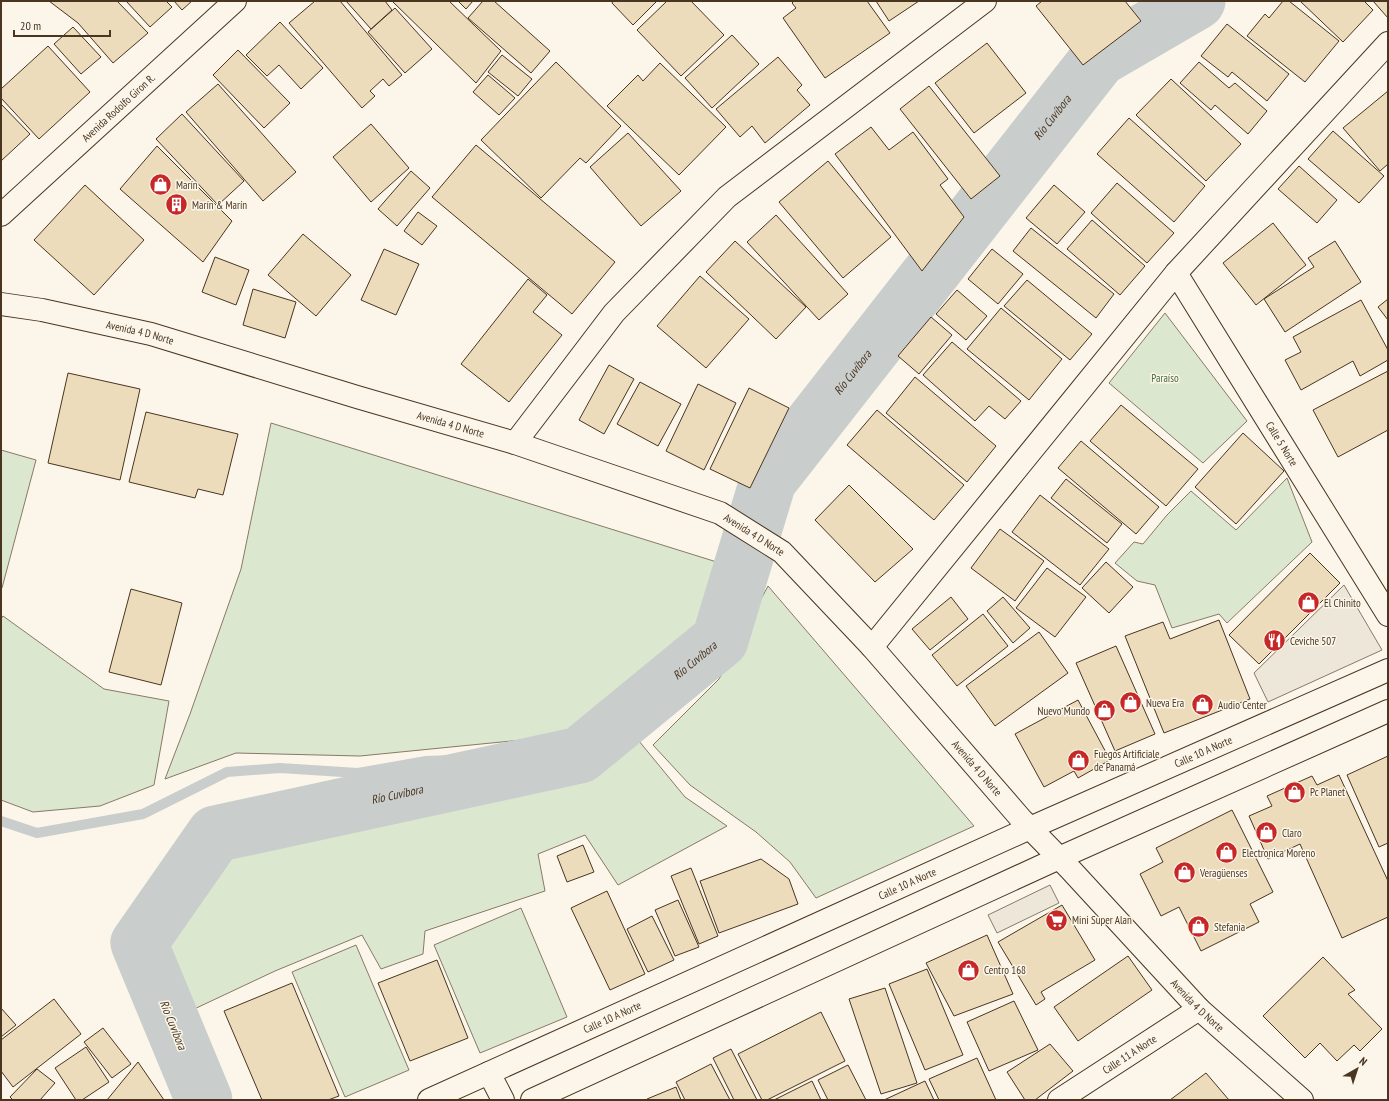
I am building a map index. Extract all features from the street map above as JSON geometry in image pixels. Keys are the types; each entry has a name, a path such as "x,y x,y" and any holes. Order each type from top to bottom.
{"street":[{"name":"Avenida Rodolfo Giron R.","path":"1,215 235,1"},
{"path":"515,443 614,313 727,197 985,1"},
{"path":"872,647 1176,273 1388,43"},
{"name":"Calle 5 Norte","path":"1176,273 1388,615"},
{"name":"Avenida 4 D Norte","path":"1,304 42,310 151,334 357,397 515,443 720,513 782,552 872,647 1030,828 1199,1009 1302,1100"},
{"name":"Calle 10 A Norte","path":"429,1100 1030,828 1388,670"},
{"path":"532,1100 1059,858 1388,711"},
{"name":"Calle 11 A Norte","path":"1059,1100 1199,1009"},
{"path":"489,1073 502,1100"}],"green space":[{"name":"Paraíso","path":"1165,313 1247,421 1203,463 1109,383"},
{"path":"271,423 720,563 698,631 562,736 360,756 236,753 165,779 190,714 241,569"},
{"path":"1,450 36,460 2,588 1,587"},
{"path":"1287,478 1312,542 1227,623 1219,614 1172,628 1155,585 1137,581 1115,563 1134,542 1143,544 1167,515 1191,491 1236,530"},
{"path":"768,586 974,826 816,898 790,862 756,832 690,785 653,745 719,679"},
{"path":"3,616 104,689 169,701 154,785 100,806 33,812 1,800 1,619"},
{"path":"634,735 685,797 727,826 618,885 585,835 538,854 545,891 425,931 423,954 381,969 362,935 275,971 190,1011 163,943 228,848 589,770"},
{"path":"521,908 567,1017 480,1053 434,945"},
{"path":"356,945 409,1070 345,1097 292,972"}],"shaded area":[{"path":"1344,585 1382,650 1268,702 1254,673"},
{"path":"1050,885 1059,903 997,933 988,915"}],"building":[{"path":"49,1 117,1 148,33 113,63 78,23"},
{"path":"126,1 166,1 172,7 150,27"},
{"path":"174,1 192,1 182,10"},
{"path":"315,1 340,1 402,75 389,86 383,79 370,91 375,96 362,108 289,23"},
{"path":"346,1 385,1 392,10 371,29"},
{"path":"392,1 449,1 501,51 476,83"},
{"path":"458,1 473,1 466,9"},
{"path":"483,1 494,1 550,51 531,73 468,18"},
{"path":"613,1 657,1 633,25 612,3"},
{"path":"667,1 691,1 724,35 681,76 637,30"},
{"path":"794,1 867,1 890,33 825,78 783,18 796,8 792,3"},
{"path":"876,1 919,1 889,21"},
{"path":"1042,1 1125,1 1141,21 1083,65 1036,6"},
{"path":"1283,1 1289,1 1339,41 1305,82 1247,36 1265,14 1269,18"},
{"path":"1300,1 1364,1 1373,10 1343,42"},
{"path":"1373,1 1388,1 1388,18"},
{"path":"395,8 432,49 405,73 368,32"},
{"path":"280,22 323,68 301,89 279,65 267,76 246,55"},
{"path":"1227,24 1289,74 1267,101 1232,72 1228,77 1201,56"},
{"path":"73,27 101,57 81,74 54,44"},
{"path":"732,35 759,64 712,108 685,78"},
{"path":"987,43 1026,93 974,133 935,83"},
{"path":"48,46 90,92 39,139 1,98 1,89"},
{"path":"238,50 290,103 264,128 213,75"},
{"path":"502,55 532,79 518,96 488,72"},
{"path":"778,57 802,85 797,90 810,105 765,143 752,126 740,137 716,109"},
{"path":"556,62 621,126 586,163 580,158 541,198 481,140"},
{"path":"1199,62 1229,88 1235,83 1267,111 1248,134 1215,105 1211,110 1180,83"},
{"path":"660,63 726,127 679,175 607,106 638,75 643,81"},
{"path":"488,75 515,98 499,115 473,92"},
{"path":"1171,79 1241,144 1206,181 1136,115"},
{"path":"218,84 296,172 263,201 186,112"},
{"path":"929,86 1000,176 971,199 900,109"},
{"path":"1388,91 1388,164 1380,171 1343,128"},
{"path":"1,104 30,134 1,161"},
{"path":"182,114 244,181 218,205 156,139"},
{"path":"1129,118 1205,186 1174,222 1097,154"},
{"path":"371,124 409,168 371,202 333,157"},
{"path":"871,127 889,150 913,132 948,179 940,185 964,217 922,271 835,154"},
{"path":"1333,131 1384,176 1359,203 1308,159"},
{"path":"628,133 681,191 641,226 590,167"},
{"path":"476,145 615,262 572,314 432,197"},
{"name":"Marín & Marín","path":"157,146 232,221 203,262 120,189"},
{"path":"828,161 891,237 843,278 779,202"},
{"path":"1299,166 1337,200 1317,223 1278,189"},
{"path":"411,171 430,188 397,226 378,209"},
{"path":"1117,183 1174,233 1147,263 1091,213"},
{"path":"85,185 144,240 94,295 34,240"},
{"path":"1054,185 1085,212 1057,244 1026,218"},
{"path":"418,212 437,226 422,245 404,231"},
{"path":"776,215 848,294 819,320 747,242"},
{"path":"1092,220 1145,266 1120,295 1067,249"},
{"path":"1273,223 1306,265 1256,305 1223,263"},
{"path":"1031,228 1114,294 1096,318 1013,251"},
{"path":"303,234 351,275 316,316 268,275"},
{"path":"735,241 806,307 776,339 706,272"},
{"path":"1335,241 1361,282 1285,332 1264,299 1314,267 1308,258"},
{"path":"384,249 419,264 396,315 361,300"},
{"path":"992,249 1023,274 998,304 968,279"},
{"path":"215,257 249,270 236,305 202,292"},
{"path":"700,276 749,319 706,368 657,326"},
{"path":"528,279 547,295 533,312 562,335 509,402 461,364"},
{"path":"1027,280 1092,334 1070,360 1004,306"},
{"path":"253,289 296,302 285,338 243,325"},
{"path":"957,290 987,316 966,340 936,314"},
{"path":"1388,299 1388,320 1378,307"},
{"path":"1361,300 1388,350 1388,360 1360,376 1353,361 1301,390 1285,360 1301,352 1293,337"},
{"path":"1001,308 1062,359 1029,400 967,349"},
{"path":"931,317 952,335 919,374 898,356"},
{"path":"952,342 1021,401 1005,419 989,406 975,421 923,375"},
{"path":"609,365 634,379 604,434 579,420"},
{"path":"1388,371 1388,430 1338,457 1313,410"},
{"path":"68,373 140,389 120,480 48,463"},
{"path":"915,377 996,446 967,482 886,413"},
{"path":"640,382 681,404 658,446 617,424"},
{"path":"698,384 736,403 704,470 666,451"},
{"path":"749,388 789,408 750,488 710,469"},
{"path":"1121,405 1198,469 1166,506 1090,441"},
{"path":"877,410 964,485 934,520 847,445"},
{"path":"146,412 238,434 223,495 198,489 195,498 129,482"},
{"path":"1243,433 1284,471 1236,524 1195,487"},
{"path":"1081,441 1159,507 1136,534 1058,468"},
{"path":"1066,479 1122,524 1107,543 1051,498"},
{"path":"849,485 913,549 875,582 815,520"},
{"path":"1040,495 1109,549 1080,585 1012,532"},
{"path":"1000,529 1044,561 1015,601 971,568"},
{"path":"1310,553 1340,583 1259,664 1229,635"},
{"path":"1106,562 1133,587 1109,613 1082,588"},
{"path":"1047,568 1086,597 1055,637 1016,608"},
{"path":"131,589 182,603 161,685 109,672"},
{"path":"951,597 968,619 930,650 912,629"},
{"path":"1003,597 1030,628 1013,643 987,611"},
{"path":"983,614 1008,646 957,686 932,655"},
{"path":"1219,620 1250,699 1164,733 1125,636 1163,622 1170,639"},
{"path":"1039,632 1068,673 995,726 966,686"},
{"path":"1116,646 1155,734 1115,751 1076,663"},
{"path":"1078,700 1110,760 1078,778 1074,771 1044,787 1015,734"},
{"path":"1388,756 1388,843 1379,847 1347,775"},
{"path":"1339,775 1388,881 1388,917 1342,938 1300,844 1268,859 1249,816 1272,806 1267,796 1312,776 1317,785"},
{"path":"1232,810 1273,892 1250,904 1259,922 1201,951 1179,907 1161,916 1140,874 1163,862 1156,848"},
{"path":"583,845 594,872 567,882 557,856"},
{"path":"761,859 789,879 798,904 719,933 700,881"},
{"path":"691,868 718,936 699,944 671,876"},
{"path":"607,891 645,974 610,990 571,908"},
{"path":"678,900 699,947 675,956 655,910"},
{"path":"1062,905 1095,960 1041,992 1045,999 1036,1005 998,942"},
{"path":"652,916 674,960 648,972 627,929"},
{"path":"987,935 1013,994 954,1016 926,963"},
{"path":"1128,956 1152,990 1078,1041 1054,1007"},
{"path":"1323,957 1355,990 1348,994 1382,1029 1360,1051 1354,1045 1337,1061 1320,1043 1305,1058 1263,1016"},
{"path":"437,960 468,1038 410,1061 378,983"},
{"path":"927,969 963,1055 925,1070 889,984"},
{"path":"292,983 339,1096 328,1100 262,1100 224,1011"},
{"path":"885,988 917,1083 881,1094 849,999"},
{"path":"54,999 81,1034 13,1087 1,1071 1,1040"},
{"path":"1014,1001 1038,1050 989,1071 967,1022"},
{"path":"1,1008 16,1025 1,1037"},
{"path":"821,1012 845,1061 767,1100 762,1100 738,1054"},
{"path":"103,1028 131,1064 112,1078 84,1042"},
{"path":"1050,1044 1073,1071 1035,1100 1025,1100 1007,1072"},
{"path":"86,1047 109,1082 82,1100 76,1100 55,1068"},
{"path":"731,1049 757,1100 734,1100 713,1058"},
{"path":"977,1058 996,1100 939,1100 929,1079"},
{"path":"138,1062 164,1100 107,1100"},
{"path":"711,1064 730,1100 685,1100 676,1082"},
{"path":"848,1065 866,1100 828,1100 818,1080"},
{"path":"37,1069 55,1083 40,1100 13,1100 10,1097"},
{"path":"1206,1073 1229,1100 1170,1100"},
{"path":"812,1081 821,1100 774,1100"},
{"path":"925,1081 934,1100 884,1100"},
{"path":"676,1087 681,1100 647,1100 647,1099"}],"waterway":[{"name":"Río Cuvíbora","path":"204,1100 139,943 215,834 580,755 720,640 768,481 1099,58 1197,1"},
{"path":"1,821 37,833 143,814 227,772 280,768 358,773 426,761 580,755"}],"place":[{"name":"Marín","path":"161,185"},
{"name":"Marín & Marín","path":"177,205"},
{"name":"El Chinito","path":"1308,603"},
{"name":"Ceviche 507","path":"1274,641"},
{"name":"Nueva Era","path":"1130,703"},
{"name":"Audio Center","path":"1202,705"},
{"name":"Nuevo Mundo","path":"1105,711"},
{"name":"Fuegos Artificiale de Panamá","path":"1079,760"},
{"name":"Pc Planet","path":"1295,792"},
{"name":"Claro","path":"1267,833"},
{"name":"Electronica Moreno","path":"1227,853"},
{"name":"Veragüenses","path":"1184,873"},
{"name":"Mini Super Alan","path":"1056,920"},
{"name":"Stefania","path":"1199,927"},
{"name":"Centro 168","path":"968,970"}]}
